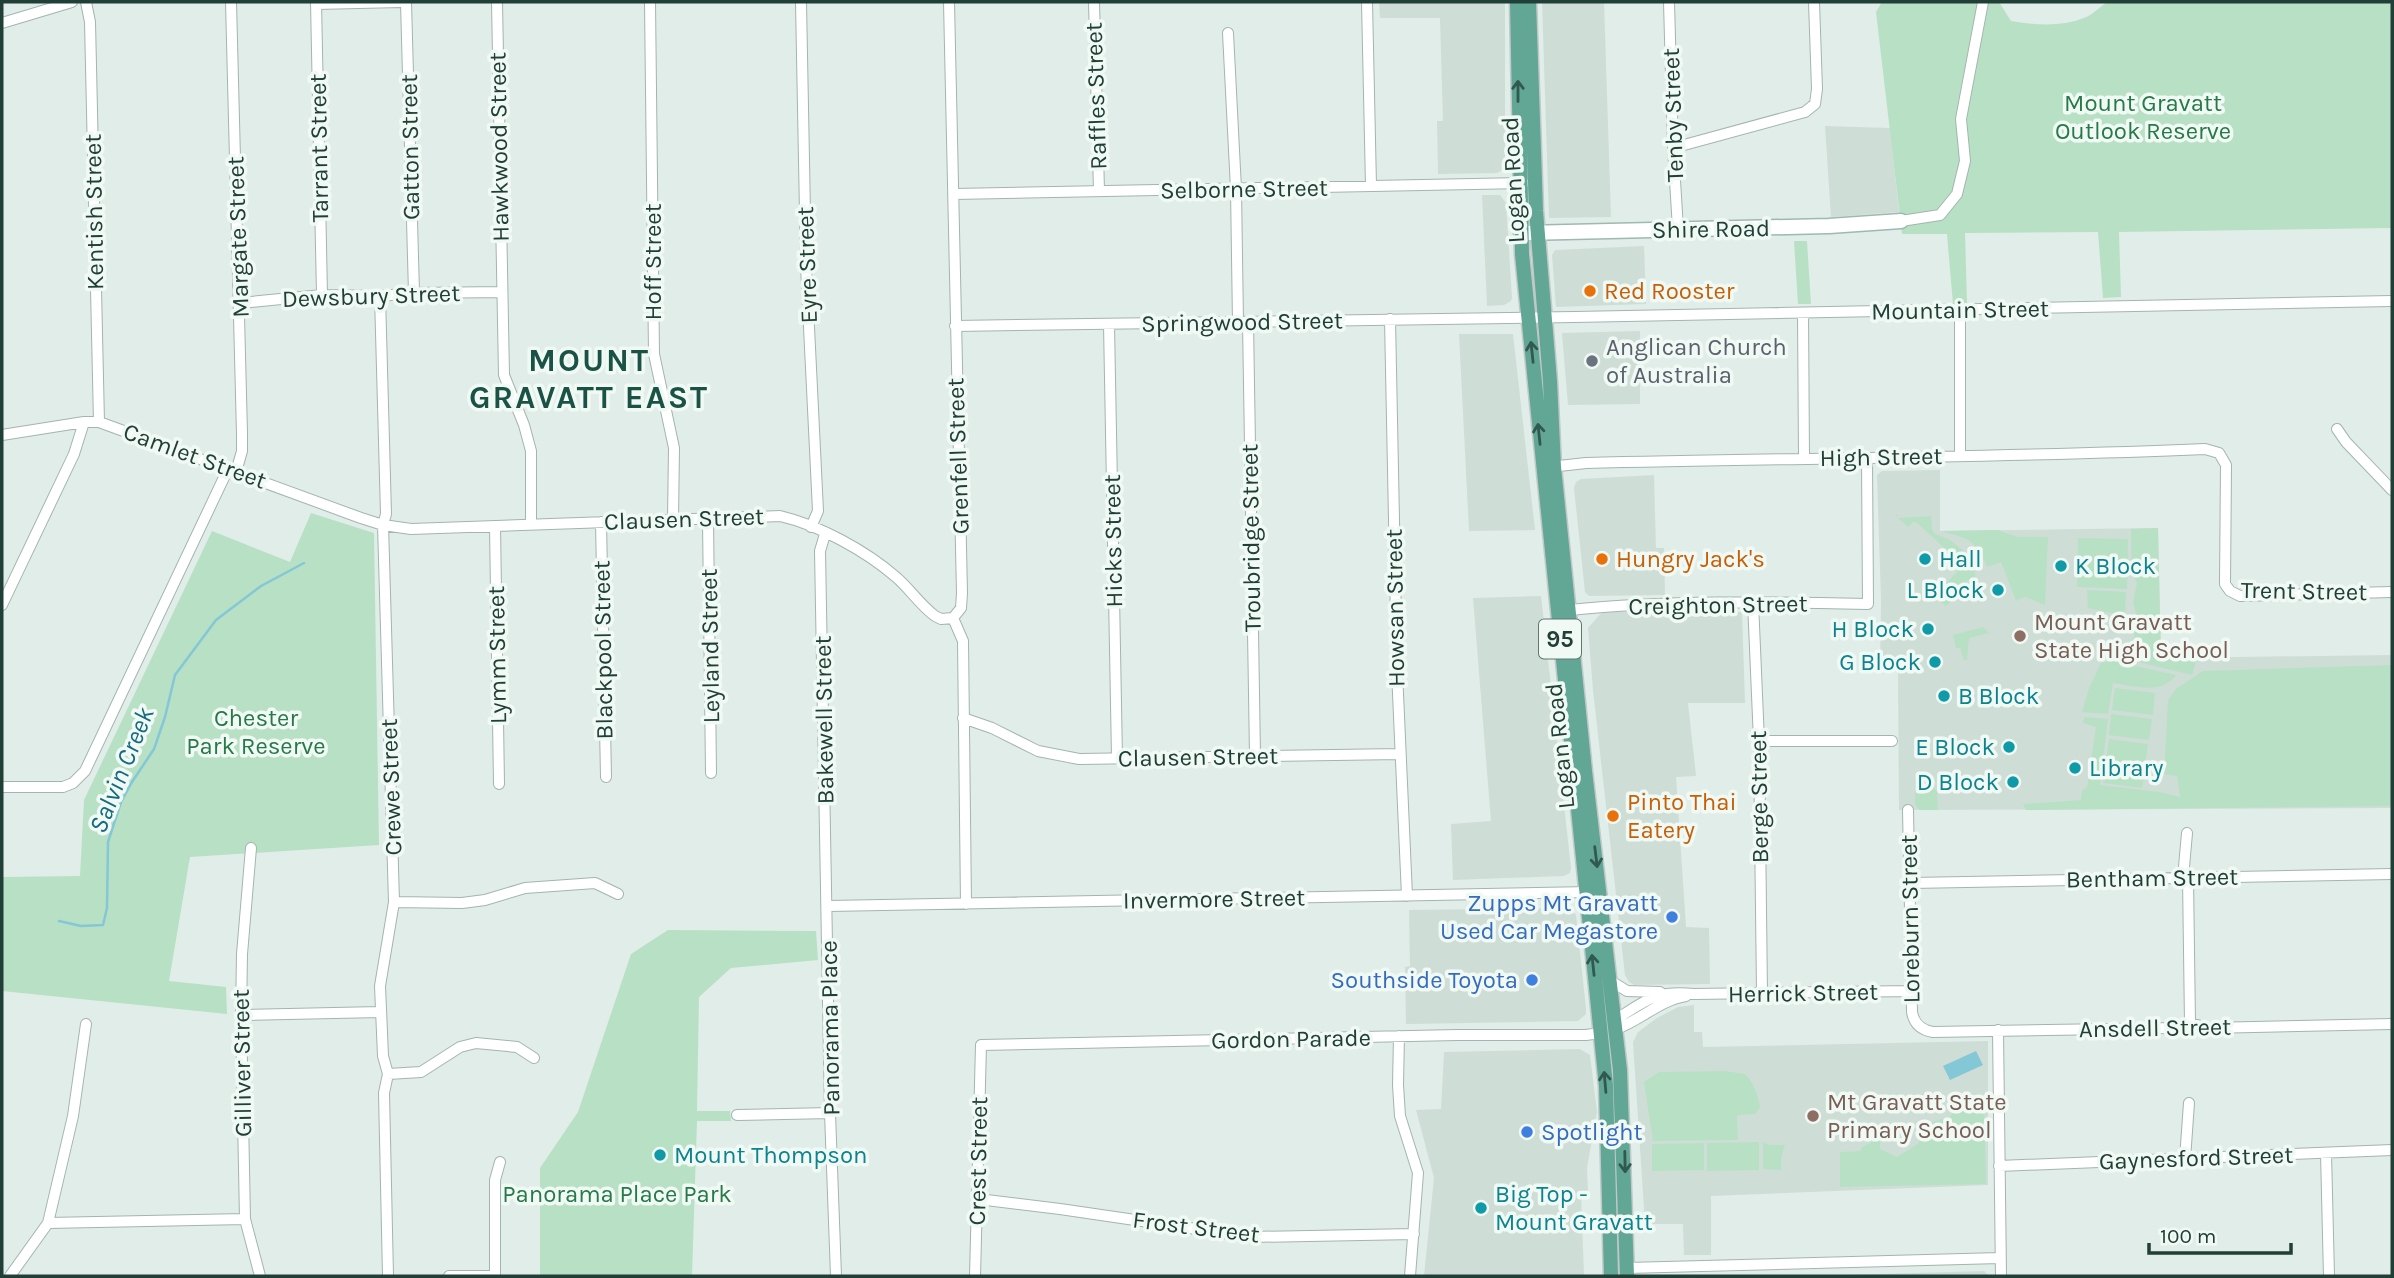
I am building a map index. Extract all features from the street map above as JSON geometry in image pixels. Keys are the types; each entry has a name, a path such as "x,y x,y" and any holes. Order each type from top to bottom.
{"main road":[{"name":"Logan Road","path":"1517,2 1521,233 1548,467 1569,610 1616,1024 1623,1111 1627,1272"},
{"name":"Logan Road","path":"1529,2 1537,232 1545,318 1548,467 1585,892 1607,1106 1611,1276"},
{"path":"1600,1033 1616,1024"}],"street":[{"path":"2,23 72,2"},
{"name":"Kentish Street","path":"86,2 90,22 99,422"},
{"name":"Margate Street","path":"2,787 63,787 73,783 85,771 242,451 231,2"},
{"path":"316,3 404,2"},
{"name":"Gatton Street","path":"404,2 414,293"},
{"name":"Hawkwood Street","path":"497,2 504,375 524,425 531,452 531,525"},
{"name":"Hoff Street","path":"650,2 654,354 674,448 673,519"},
{"name":"Eyre Street","path":"801,2 806,266 818,511 811,527"},
{"name":"Grenfell Street","path":"949,2 962,593 961,608 953,618"},
{"name":"Raffles Street","path":"1094,2 1099,191"},
{"path":"1367,2 1371,186"},
{"name":"Tenby Street","path":"1669,2 1678,229"},
{"path":"1673,148 1805,112 1815,104 1817,89 1814,2"},
{"path":"1901,220 1940,215 1957,194 1965,161 1961,119 1983,2"},
{"name":"Tarrant Street","path":"316,3 322,295"},
{"name":"Troubridge Street","path":"1227,33 1243,322 1255,755"},
{"name":"Selborne Street","path":"954,194 1535,183"},
{"name":"Shire Road","path":"1521,233 1829,226 1901,220"},
{"name":"Dewsbury Street","path":"240,303 322,295 502,292"},
{"name":"Crewe Street","path":"380,296 386,514 383,525 394,902 380,986 383,1056 388,1074 384,1093 388,1276"},
{"name":"Mountain Street","path":"1529,317 2392,301"},
{"path":"1960,310 1960,455"},
{"path":"1803,313 1804,457"},
{"name":"Springwood Street","path":"955,326 1529,317"},
{"name":"Howsan Street","path":"1390,319 1399,754 1407,896"},
{"name":"Hicks Street","path":"1109,324 1117,758"},
{"path":"2,605 74,454 84,422"},
{"name":"Camlet Street","path":"2,435 99,422 383,525"},
{"path":"2337,429 2392,490"},
{"name":"High Street","path":"1548,467 1586,463 1804,457 1867,459 2204,449 2219,453"},
{"name":"Trent Street","path":"2219,453 2226,465 2225,584 2230,591 2240,596 2392,592"},
{"name":"Creighton Street","path":"1569,610 1753,602 1868,604 1867,459"},
{"name":"Clausen Street","path":"383,525 411,529 780,516 848,544 883,566 934,616 941,619 953,618"},
{"name":"Leyland Street","path":"708,519 711,773"},
{"name":"Blackpool Street","path":"601,522 606,777"},
{"name":"Lymm Street","path":"495,526 499,783"},
{"name":"Bakewell Street","path":"825,534 820,551 828,906"},
{"name":"Berge Street","path":"1753,602 1759,741 1762,993"},
{"path":"953,618 963,641 966,904"},
{"name":"Clausen Street","path":"963,718 992,728 1038,751 1079,759 1399,754"},
{"path":"1759,741 1892,741"},
{"name":"Loreburn Street","path":"1908,810 1912,1015 1919,1027"},
{"path":"2188,833 2185,877 2190,1023"},
{"name":"Gilliver Street","path":"251,848 240,1015 246,1219 260,1276"},
{"name":"Bentham Street","path":"1911,883 2392,874"},
{"path":"394,902 462,903 485,900 525,888 594,883 618,894"},
{"name":"Invermore Street","path":"828,906 1601,892"},
{"name":"Panorama Place","path":"828,906 830,1113 836,1276"},
{"path":"1611,981 1632,992 1672,992"},
{"name":"Herrick Street","path":"1616,1024 1654,996 1672,992 1912,991"},
{"name":"Herrick Street","path":"1616,1024 1635,1021 1664,1003 1694,994"},
{"path":"240,1015 380,1012"},
{"name":"Ansdell Street","path":"1919,1027 1933,1032 2172,1028 2190,1023 2208,1028 2392,1024"},
{"path":"10,1276 48,1223 73,1116 86,1024"},
{"path":"1998,1030 2001,1276"},
{"name":"Gordon Parade","path":"981,1045 1600,1033"},
{"path":"1399,1036 1400,1116 1418,1172 1410,1276"},
{"path":"388,1074 421,1072 460,1047 476,1043 517,1047 534,1058"},
{"name":"Crest Street","path":"975,1276 981,1045"},
{"path":"2185,1159 2189,1103"},
{"path":"737,1115 830,1113"},
{"name":"Gaynesford Street","path":"2000,1166 2392,1150"},
{"path":"2326,1153 2329,1276"},
{"path":"449,1276 495,1276 495,1180 500,1162"},
{"name":"Frost Street","path":"978,1199 1251,1237 1414,1234"},
{"path":"48,1223 246,1219"},
{"path":"1627,1272 2000,1258"}],"shaded area":[{"path":"1379,2 1505,2 1505,165 1501,171 1438,174 1437,121 1443,121 1440,18 1380,18"},
{"path":"1542,2 1604,2 1611,217 1549,218"},
{"path":"1825,126 1890,128 1899,212 1831,217"},
{"path":"1482,195 1500,195 1506,203 1512,298 1504,305 1487,306"},
{"path":"1644,246 1646,304 1556,307 1552,255 1555,250"},
{"path":"1640,331 1640,404 1568,405 1562,333"},
{"path":"1459,334 1513,334 1535,530 1469,531"},
{"name":"Mount Gravatt State High School","path":"1940,470 1940,531 2158,528 2161,658 2392,655 2392,808 1899,810 1898,670 1880,670 1877,475 1882,471"},
{"path":"1654,475 1656,548 1664,548 1665,595 1589,596 1585,592 1574,488 1576,482 1581,479"},
{"path":"1541,596 1570,873 1564,876 1453,880 1451,824 1491,821 1473,598"},
{"path":"1602,612 1742,612 1745,703 1688,703 1696,776 1676,777 1686,927 1709,928 1710,984 1634,985 1625,975 1588,628"},
{"path":"1570,908 1576,915 1586,1009 1586,1014 1578,1021 1406,1024 1405,967 1410,966 1409,910"},
{"name":"Mt Gravatt State Primary School","path":"1694,1005 1694,1032 1702,1032 1703,1047 1988,1041 1988,1185 1711,1196 1711,1255 1684,1255 1683,1224 1645,1224 1633,1042 1638,1032 1657,1018 1678,1007"},
{"path":"1580,1049 1590,1055 1597,1112 1587,1168 1588,1192 1581,1193 1584,1276 1424,1276 1434,1178 1416,1110 1441,1109 1444,1052"},
{"path":"1984,1271 1989,1276 1809,1276"}],"green space":[{"name":"Mount Gravatt Outlook Reserve","path":"1882,2 1999,2 2011,21 2048,24 2084,18 2107,2 2392,2 2392,228 2119,232 2121,297 2103,298 2098,232 1965,233 1967,303 1953,304 1947,234 1902,234 1876,12"},
{"path":"1794,241 1807,241 1811,304 1798,304"},
{"name":"Chester Park Reserve","path":"311,513 374,533 379,845 190,857 169,981 226,987 227,1014 2,991 2,877 80,876 84,800 212,531 290,562"},
{"path":"1931,516 1935,534 1950,540 1972,558 1976,579 1983,590 1970,579 1960,587 1960,593 1946,606 1934,597 1963,565 1916,522 1908,527 1898,518"},
{"path":"2158,528 2161,658 2197,658 2192,675 2113,656 2129,647 2134,637 2136,613 2133,603 2137,583 2132,572 2131,529"},
{"path":"1998,530 2017,537 2048,537 2045,605 2025,597 2016,601 2001,562 1987,567 1970,541 1940,531"},
{"path":"2078,538 2128,539 2127,589 2077,587"},
{"path":"2087,590 2126,592 2125,616 2088,608"},
{"path":"1983,627 1989,633 1969,638 1967,660 1964,660 1960,648 1956,648 1953,635"},
{"path":"2112,661 2176,675 2163,685 2155,687 2113,683 2108,714 2082,712 2089,688 2101,663"},
{"path":"2392,665 2392,806 2026,810 2023,804 2081,800 2082,790 2087,788 2096,727 2083,723 2084,717 2108,719 2100,785 2180,797 2177,776 2164,774 2168,700 2176,689 2203,671"},
{"path":"2115,688 2155,693 2153,715 2112,710"},
{"path":"2111,714 2152,719 2149,740 2109,735"},
{"path":"2109,739 2148,744 2145,766 2106,760"},
{"path":"2106,761 2145,767 2142,788 2103,783"},
{"path":"1925,777 1937,792 1938,810 1920,810 1915,805 1915,779"},
{"name":"Panorama Place Park","path":"668,930 816,931 818,960 731,968 699,997 697,1111 730,1111 731,1121 697,1121 692,1276 540,1276 540,1168 578,1112 631,954"},
{"path":"1724,1071 1745,1074 1753,1085 1760,1107 1755,1114 1737,1115 1738,1140 1653,1141 1644,1082 1659,1072"},
{"path":"1964,1094 1984,1097 1986,1184 1840,1187 1840,1152 1860,1151 1862,1147 1880,1138 1880,1149 1897,1157 1919,1143 1919,1127 1951,1116 1955,1100"},
{"path":"1759,1142 1759,1170 1707,1171 1707,1143"},
{"path":"1763,1142 1769,1145 1785,1145 1781,1170 1763,1169"},
{"path":"1704,1143 1704,1170 1652,1171 1652,1144"}],"water":[{"path":"1976,1051 1983,1065 1950,1080 1943,1066"}],"waterway":[{"name":"Salvin Creek","path":"59,921 81,926 103,925 107,908 108,842 121,802 154,749 175,675 216,620 261,586 304,563"}],"place":[{"name":"Red Rooster","path":"1590,291"},
{"name":"Anglican Church of Australia","path":"1592,361"},
{"name":"Hungry Jack's","path":"1602,559"},
{"name":"Hall","path":"1925,559"},
{"name":"K Block","path":"2061,566"},
{"name":"L Block","path":"1998,590"},
{"name":"H Block","path":"1928,629"},
{"name":"Mount Gravatt State High School","path":"2020,636"},
{"name":"G Block","path":"1935,662"},
{"name":"B Block","path":"1944,696"},
{"name":"E Block","path":"2009,747"},
{"name":"Library","path":"2075,768"},
{"name":"D Block","path":"2013,782"},
{"name":"Pinto Thai Eatery","path":"1613,816"},
{"name":"Zupps Mt Gravatt Used Car Megastore","path":"1672,917"},
{"name":"Southside Toyota","path":"1532,980"},
{"name":"Mt Gravatt State Primary School","path":"1813,1116"},
{"name":"Spotlight","path":"1527,1132"},
{"name":"Mount Thompson","path":"660,1155"},
{"name":"Big Top - Mount Gravatt","path":"1481,1208"}],"district":[{"name":"MOUNT GRAVATT EAST","path":"589,378"}]}
